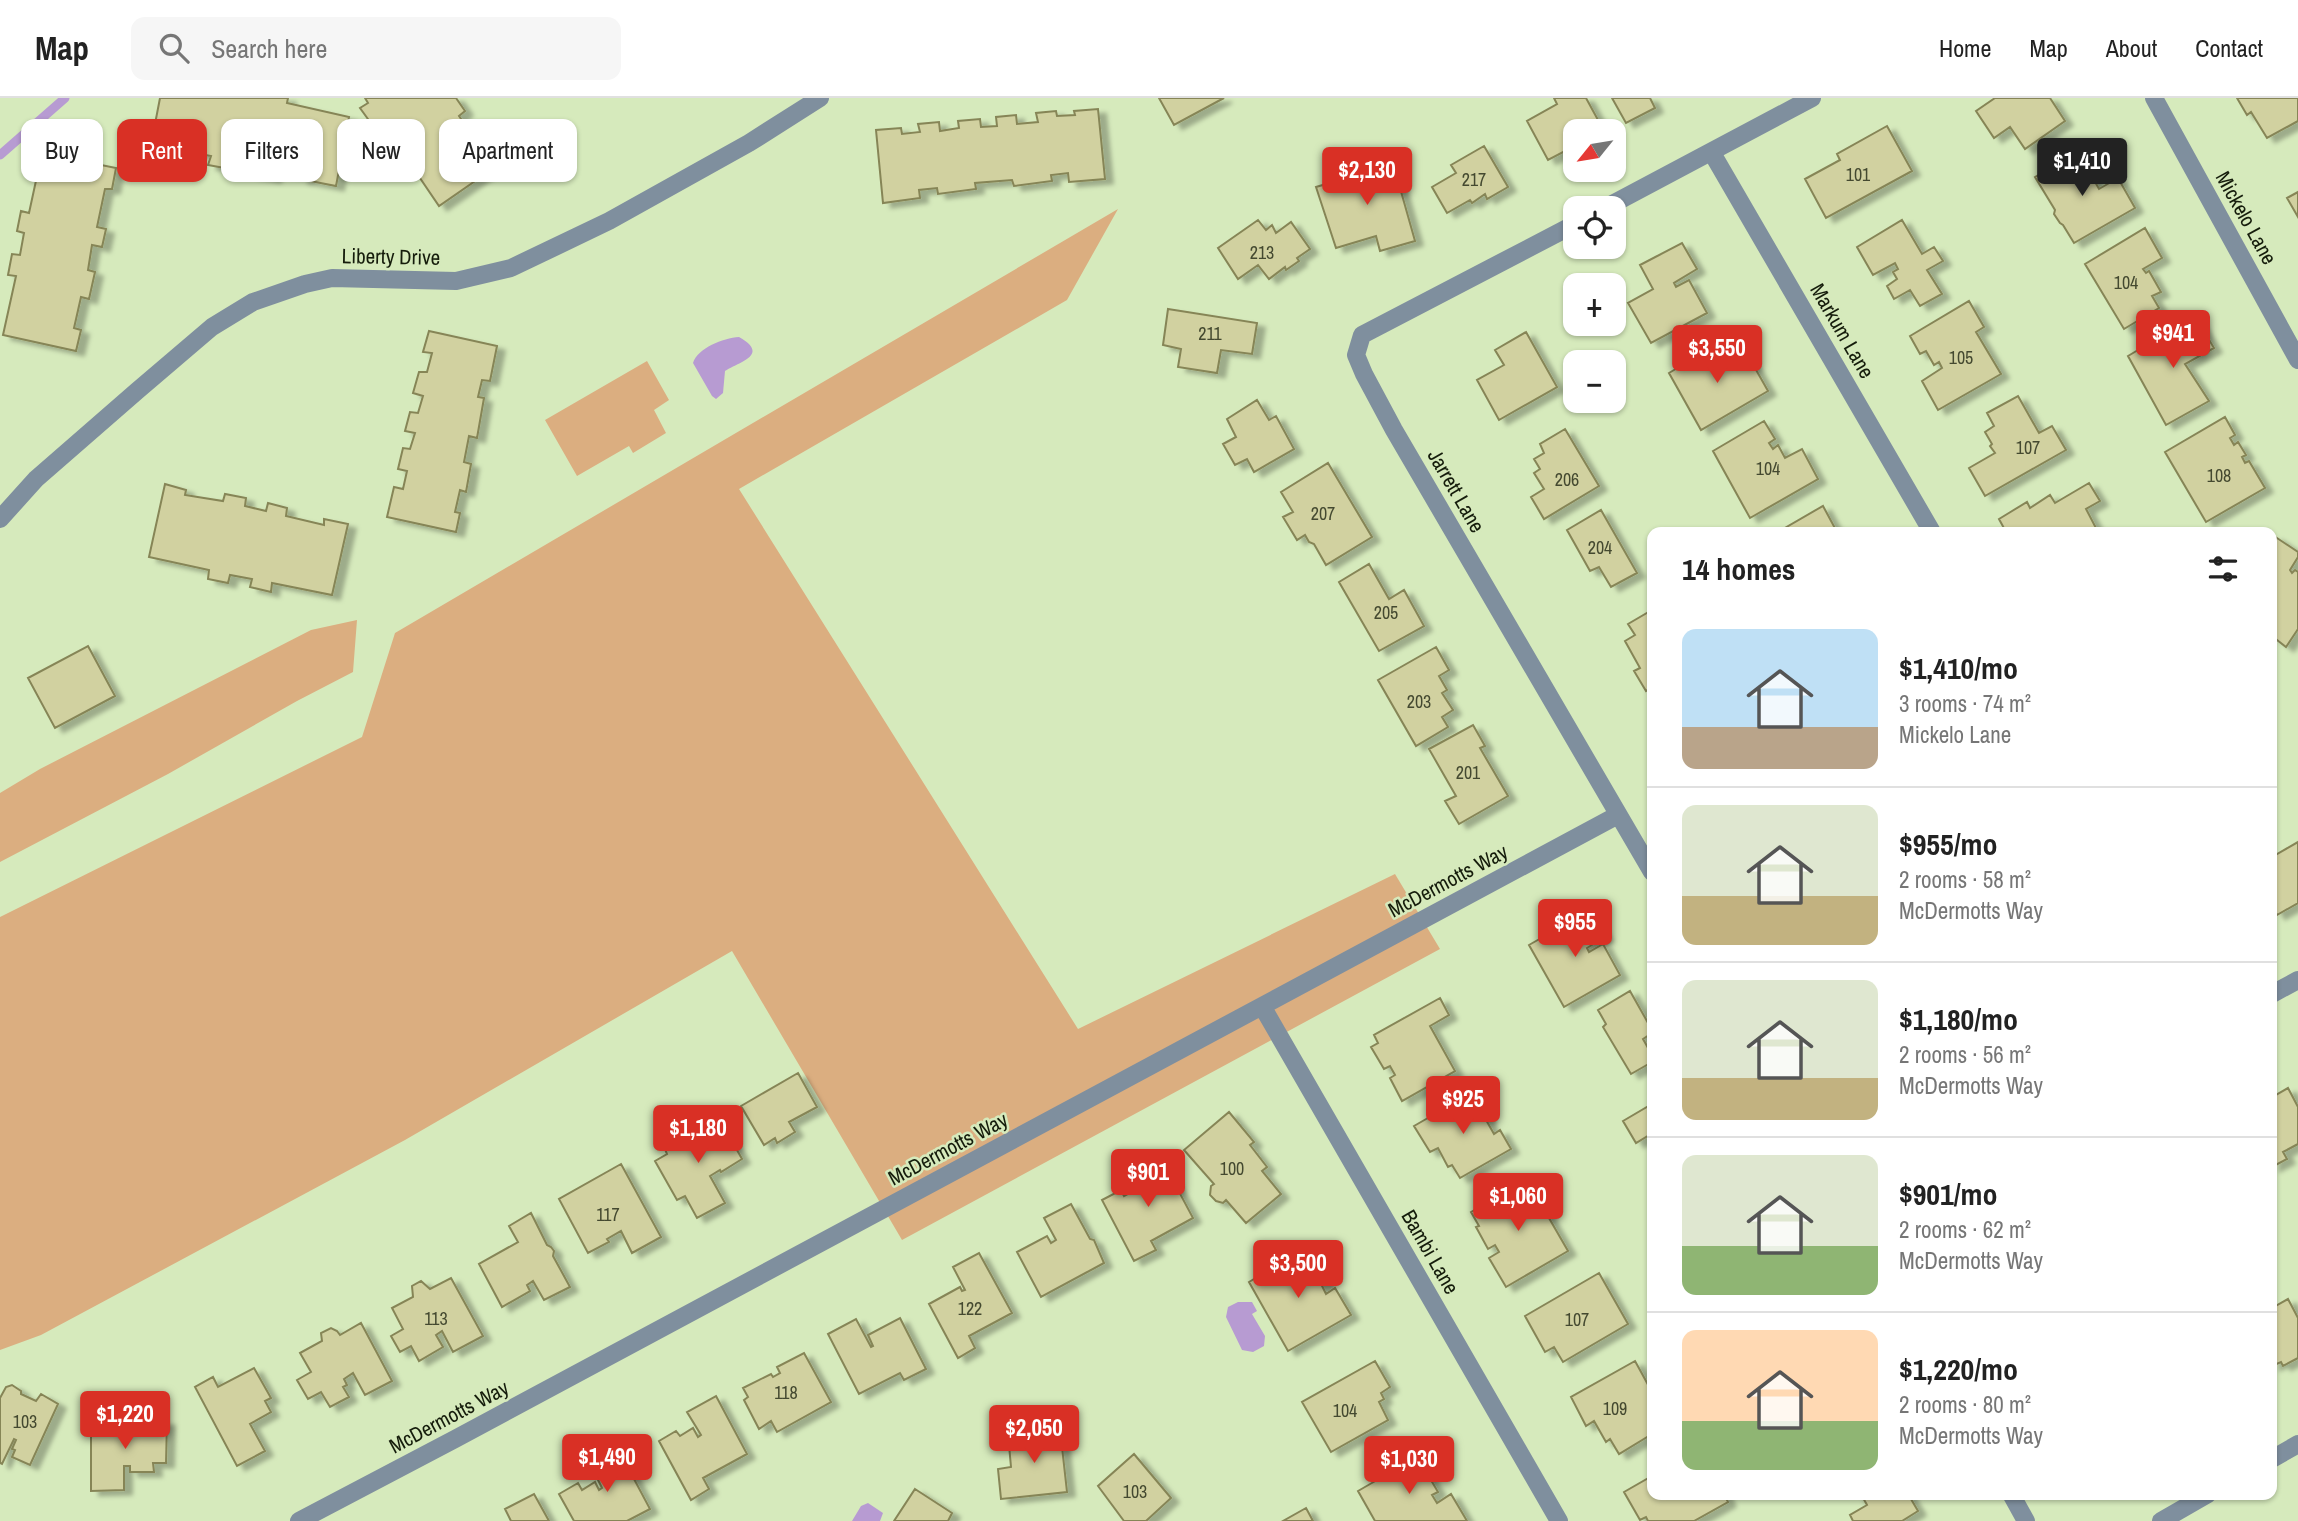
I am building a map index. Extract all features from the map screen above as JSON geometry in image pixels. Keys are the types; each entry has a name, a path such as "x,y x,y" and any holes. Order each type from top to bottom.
{"street":[{"name":"Liberty Drive","path":"0,519 36,479 137,391 212,327 253,302 305,284 332,278 456,281 511,268 609,221 749,143 820,98"},
{"path":"1626,197 1812,98"},
{"name":"Mickelo Lane","path":"2154,98 2298,359"},
{"name":"Markum Lane","path":"1712,152 1929,527"},
{"name":"Jarrett Lane","path":"1563,230 1362,335 1356,355 1394,430 1647,864"},
{"name":"McDermotts Way","path":"299,1521 1618,815"},
{"path":"2277,991 2298,980"},
{"name":"Bambi Lane","path":"1262,1006 1559,1521"},
{"path":"2277,1456 2298,1444"},
{"path":"2014,1500 2026,1521"},
{"path":"2161,1521 2198,1500"}],"shaded area":[{"path":"1118,209 1067,300 739,489 1078,1029 1395,874 1440,949 902,1240 732,951 405,1140 41,1335 0,1350 0,917 362,737 395,633"},
{"path":"739,337 748,343 752,353 744,361 725,371 723,393 716,399 693,363 700,353 712,345"},
{"path":"647,361 669,400 654,410 666,433 633,453 629,446 577,476 545,420"},
{"path":"357,620 353,672 168,774 0,862 0,793 40,769 311,630"},
{"path":"1238,1302 1252,1302 1257,1311 1252,1314 1265,1336 1264,1346 1253,1352 1242,1350 1226,1317 1228,1307"},
{"path":"868,1503 883,1513 880,1521 852,1521 861,1506"}],"building":[{"path":"160,98 288,98 287,103 349,117 337,119 336,186 315,182 323,182 323,119 221,119 221,167 208,165 211,156 207,155 207,119 156,119"},
{"path":"365,98 456,98 465,111 459,116 461,119 439,119 439,182 474,182 439,206 423,182 425,182 425,119 368,119 360,108 368,103"},
{"path":"1159,98 1224,98 1174,125"},
{"path":"1554,98 1586,98 1597,119 1563,119 1563,152 1548,160 1527,121 1557,104"},
{"path":"1612,98 1650,98 1655,108 1626,123"},
{"path":"1995,98 2050,98 2065,121 2025,149 2010,127 1994,138 1976,111"},
{"path":"2237,98 2298,98 2298,121 2267,138 2251,112 2247,115"},
{"path":"1098,109 1105,179 1069,182 1068,173 1051,175 1052,181 1014,186 1012,180 975,183 976,189 938,194 937,188 919,190 920,198 883,203 876,130 901,128 902,134 920,132 918,124 939,122 940,131 959,128 958,121 980,119 981,127 997,126 996,117 1016,115 1017,124 1038,122 1036,113 1056,111 1057,116 1075,115 1074,111"},
{"path":"1887,126 1912,171 1826,218 1805,179 1840,160 1837,154"},
{"path":"1484,146 1508,187 1487,199 1485,194 1472,203 1470,200 1447,213 1432,187 1456,173 1451,165"},
{"path":"2078,152 2099,189 2118,178 2135,208 2074,243 2054,214 2055,210 2035,177"},
{"path":"1391,156 1415,241 1380,251 1376,236 1336,248 1316,187 1350,177 1347,169"},
{"path":"103,165 116,168 112,189 105,189 97,227 106,229 102,247 92,245 88,270 95,272 89,299 81,297 74,328 81,330 76,351 3,335 16,276 8,275 12,254 20,255 24,233 17,231 21,211 29,213 36,182 103,182"},
{"path":"2298,192 2298,217 2287,198"},
{"path":"1258,220 1266,230 1272,225 1276,233 1291,222 1310,249 1297,258 1299,261 1269,279 1258,265 1238,279 1218,248"},
{"path":"1902,220 1922,254 1934,247 1943,261 1927,270 1942,294 1920,306 1910,290 1894,299 1887,286 1897,279 1893,272 1898,269 1895,263 1873,275 1857,247"},
{"path":"2145,228 2162,258 2143,269 2146,273 2149,271 2161,292 2152,296 2159,308 2124,329 2085,264"},
{"path":"1682,243 1697,269 1674,283 1676,287 1689,280 1707,313 1651,343 1628,303 1653,289 1640,265"},
{"path":"1969,301 1984,327 1976,332 2001,374 1938,410 1922,381 1942,368 1939,362 1934,365 1926,351 1920,354 1910,336"},
{"path":"1168,309 1257,323 1252,354 1221,350 1217,373 1178,367 1181,349 1163,345"},
{"path":"2195,316 2214,348 2185,364 2209,401 2166,425 2128,356"},
{"path":"429,331 497,346 490,381 482,380 478,397 484,398 477,438 469,436 464,462 471,464 466,492 460,490 455,512 460,513 456,532 387,517 394,487 403,489 407,471 398,469 403,448 410,449 415,433 405,431 410,412 418,413 423,396 413,393 419,372 427,372 432,353 423,352"},
{"path":"1526,332 1557,387 1499,420 1477,380 1504,365 1495,350"},
{"path":"1724,340 1739,367 1751,361 1768,391 1701,430 1669,373"},
{"path":"2018,396 2039,433 2052,426 2066,450 1985,496 1969,468 1995,453 1985,432 1994,426 1987,413"},
{"path":"1257,400 1269,420 1276,416 1294,449 1254,472 1247,459 1235,465 1223,444 1236,437 1227,419"},
{"path":"2225,417 2235,435 2230,438 2234,445 2238,442 2246,455 2242,457 2245,463 2249,461 2265,488 2206,522 2165,452"},
{"path":"1764,421 1775,439 1769,443 1773,449 1778,445 1785,458 1802,449 1818,479 1750,518 1713,451"},
{"path":"1565,429 1599,486 1544,519 1531,497 1544,489 1534,473 1540,469 1534,459 1544,453 1540,444"},
{"path":"1328,463 1372,537 1326,565 1314,544 1309,542 1305,535 1297,540 1283,517 1293,512 1281,492"},
{"path":"2089,483 2100,501 2086,509 2095,527 2003,527 1999,519 2027,502 2030,508 2050,495 2055,503"},
{"path":"165,484 186,490 185,495 223,501 225,494 246,498 245,506 266,511 268,503 287,508 286,516 324,525 324,519 348,524 332,595 272,583 271,592 250,587 252,579 230,575 228,583 208,579 209,570 149,557"},
{"path":"1823,506 1834,527 1787,527"},
{"path":"1601,510 1637,573 1611,587 1599,567 1590,571 1567,530"},
{"path":"2277,538 2298,552 2290,570 2292,573 2295,570 2298,572 2298,629 2286,647 2277,640"},
{"path":"1369,564 1389,599 1404,590 1424,626 1379,651 1339,582"},
{"path":"1647,613 1646,691 1634,671 1640,668 1625,641 1635,635 1628,624"},
{"path":"88,646 115,696 55,728 28,678"},
{"path":"1436,647 1449,670 1439,676 1447,690 1442,693 1453,710 1442,717 1448,727 1416,746 1378,680"},
{"path":"1473,725 1485,746 1480,748 1508,796 1459,824 1445,801 1456,796 1429,749"},
{"path":"2298,842 2298,903 2277,915 2277,854"},
{"path":"1590,910 1605,937 1587,948 1589,952 1603,944 1620,975 1564,1007 1529,945"},
{"path":"1630,991 1647,1021 1647,1036 1643,1039 1647,1046 1647,1065 1631,1074 1603,1027 1606,1024 1598,1010"},
{"path":"1440,998 1449,1015 1430,1026 1455,1071 1402,1101 1390,1078 1395,1075 1390,1066 1384,1069 1371,1047 1378,1043 1374,1035"},
{"path":"798,1073 817,1107 789,1122 795,1132 777,1143 775,1138 764,1145 741,1106"},
{"path":"2288,1088 2298,1107 2298,1144 2283,1152 2287,1159 2277,1164 2277,1094"},
{"path":"1473,1092 1494,1134 1500,1130 1511,1149 1460,1178 1452,1165 1448,1167 1438,1148 1430,1152 1414,1126"},
{"path":"1647,1107 1647,1136 1636,1143 1623,1121"},
{"path":"1229,1112 1254,1142 1250,1145 1267,1167 1262,1171 1281,1194 1246,1223 1226,1200 1223,1203 1216,1201 1210,1195 1211,1186 1214,1184 1184,1150"},
{"path":"699,1121 707,1134 723,1125 742,1159 710,1176 725,1203 697,1218 685,1196 677,1200 655,1161 667,1154 662,1142"},
{"path":"1160,1156 1193,1218 1151,1241 1156,1250 1134,1261 1102,1200 1121,1190 1124,1196 1140,1187 1132,1171"},
{"path":"621,1164 661,1237 632,1253 621,1231 607,1239 609,1242 588,1253 559,1199"},
{"path":"1527,1180 1568,1251 1506,1287 1489,1258 1499,1252 1495,1245 1488,1249 1471,1212"},
{"path":"1071,1204 1090,1239 1094,1240 1104,1263 1041,1297 1017,1252 1047,1236 1051,1243 1056,1240 1044,1218"},
{"path":"531,1213 547,1245 554,1251 553,1256 570,1287 544,1300 533,1281 527,1285 530,1291 502,1307 479,1264 518,1242 509,1226"},
{"path":"1306,1248 1316,1266 1311,1269 1315,1275 1321,1272 1327,1283 1322,1286 1326,1294 1335,1288 1351,1315 1288,1351 1249,1282"},
{"path":"979,1253 1012,1313 969,1336 975,1348 958,1358 929,1304 960,1287 962,1291 965,1290 953,1267"},
{"path":"1599,1273 1628,1324 1563,1362 1554,1347 1545,1352 1525,1316"},
{"path":"451,1278 483,1336 453,1352 442,1331 436,1335 443,1347 419,1361 411,1346 400,1352 391,1336 403,1329 392,1308 413,1297 412,1286 421,1281 430,1289"},
{"path":"2288,1299 2298,1318 2298,1358 2283,1366 2281,1362 2277,1364 2277,1305"},
{"path":"900,1318 926,1369 904,1380 900,1373 859,1394 828,1334 856,1319 871,1347 873,1346 868,1335"},
{"path":"361,1323 392,1381 365,1395 353,1373 344,1379 347,1385 343,1387 349,1397 330,1407 321,1392 308,1399 297,1380 311,1372 300,1353 322,1341 321,1333 331,1328 340,1335"},
{"path":"804,1353 831,1402 777,1432 771,1421 759,1429 744,1400 748,1397 743,1388 771,1374 773,1377 780,1373 777,1367"},
{"path":"1375,1361 1390,1387 1381,1393 1384,1399 1379,1402 1388,1420 1331,1452 1302,1402"},
{"path":"1635,1361 1647,1383 1647,1437 1619,1454 1610,1439 1606,1442 1594,1421 1586,1426 1571,1397"},
{"path":"254,1368 271,1398 265,1401 271,1412 250,1424 265,1451 237,1466 195,1387 213,1377 218,1387"},
{"path":"12,1385 21,1391 21,1394 36,1401 41,1394 58,1404 30,1465 12,1457 15,1450 12,1449 16,1440 14,1439 2,1464 0,1463 0,1398 6,1387"},
{"path":"716,1396 747,1454 703,1478 709,1489 691,1500 659,1441 676,1431 680,1436 693,1428 698,1437 701,1435 687,1412"},
{"path":"167,1421 166,1463 153,1463 154,1472 130,1472 130,1466 124,1466 124,1490 91,1491 91,1422"},
{"path":"1060,1429 1067,1492 1001,1499 998,1469 1011,1467 1008,1434"},
{"path":"618,1449 650,1509 627,1521 574,1521 559,1494 578,1483 582,1490 595,1482 599,1490 602,1488 590,1464"},
{"path":"1134,1454 1171,1498 1146,1521 1124,1521 1098,1486"},
{"path":"1422,1454 1433,1473 1428,1475 1438,1492 1432,1495 1437,1503 1451,1494 1467,1521 1375,1521 1358,1491"},
{"path":"1647,1479 1647,1500 1728,1502 1694,1521 1648,1521 1646,1517 1640,1520 1624,1492"},
{"path":"915,1489 952,1513 948,1521 894,1521"},
{"path":"534,1494 549,1521 511,1521 505,1509"},
{"path":"1864,1500 1912,1500 1918,1511 1902,1521 1853,1521 1850,1515 1867,1505"},
{"path":"1306,1508 1313,1521 1283,1521"}],"waterway":[{"path":"0,155 65,98"}]}
